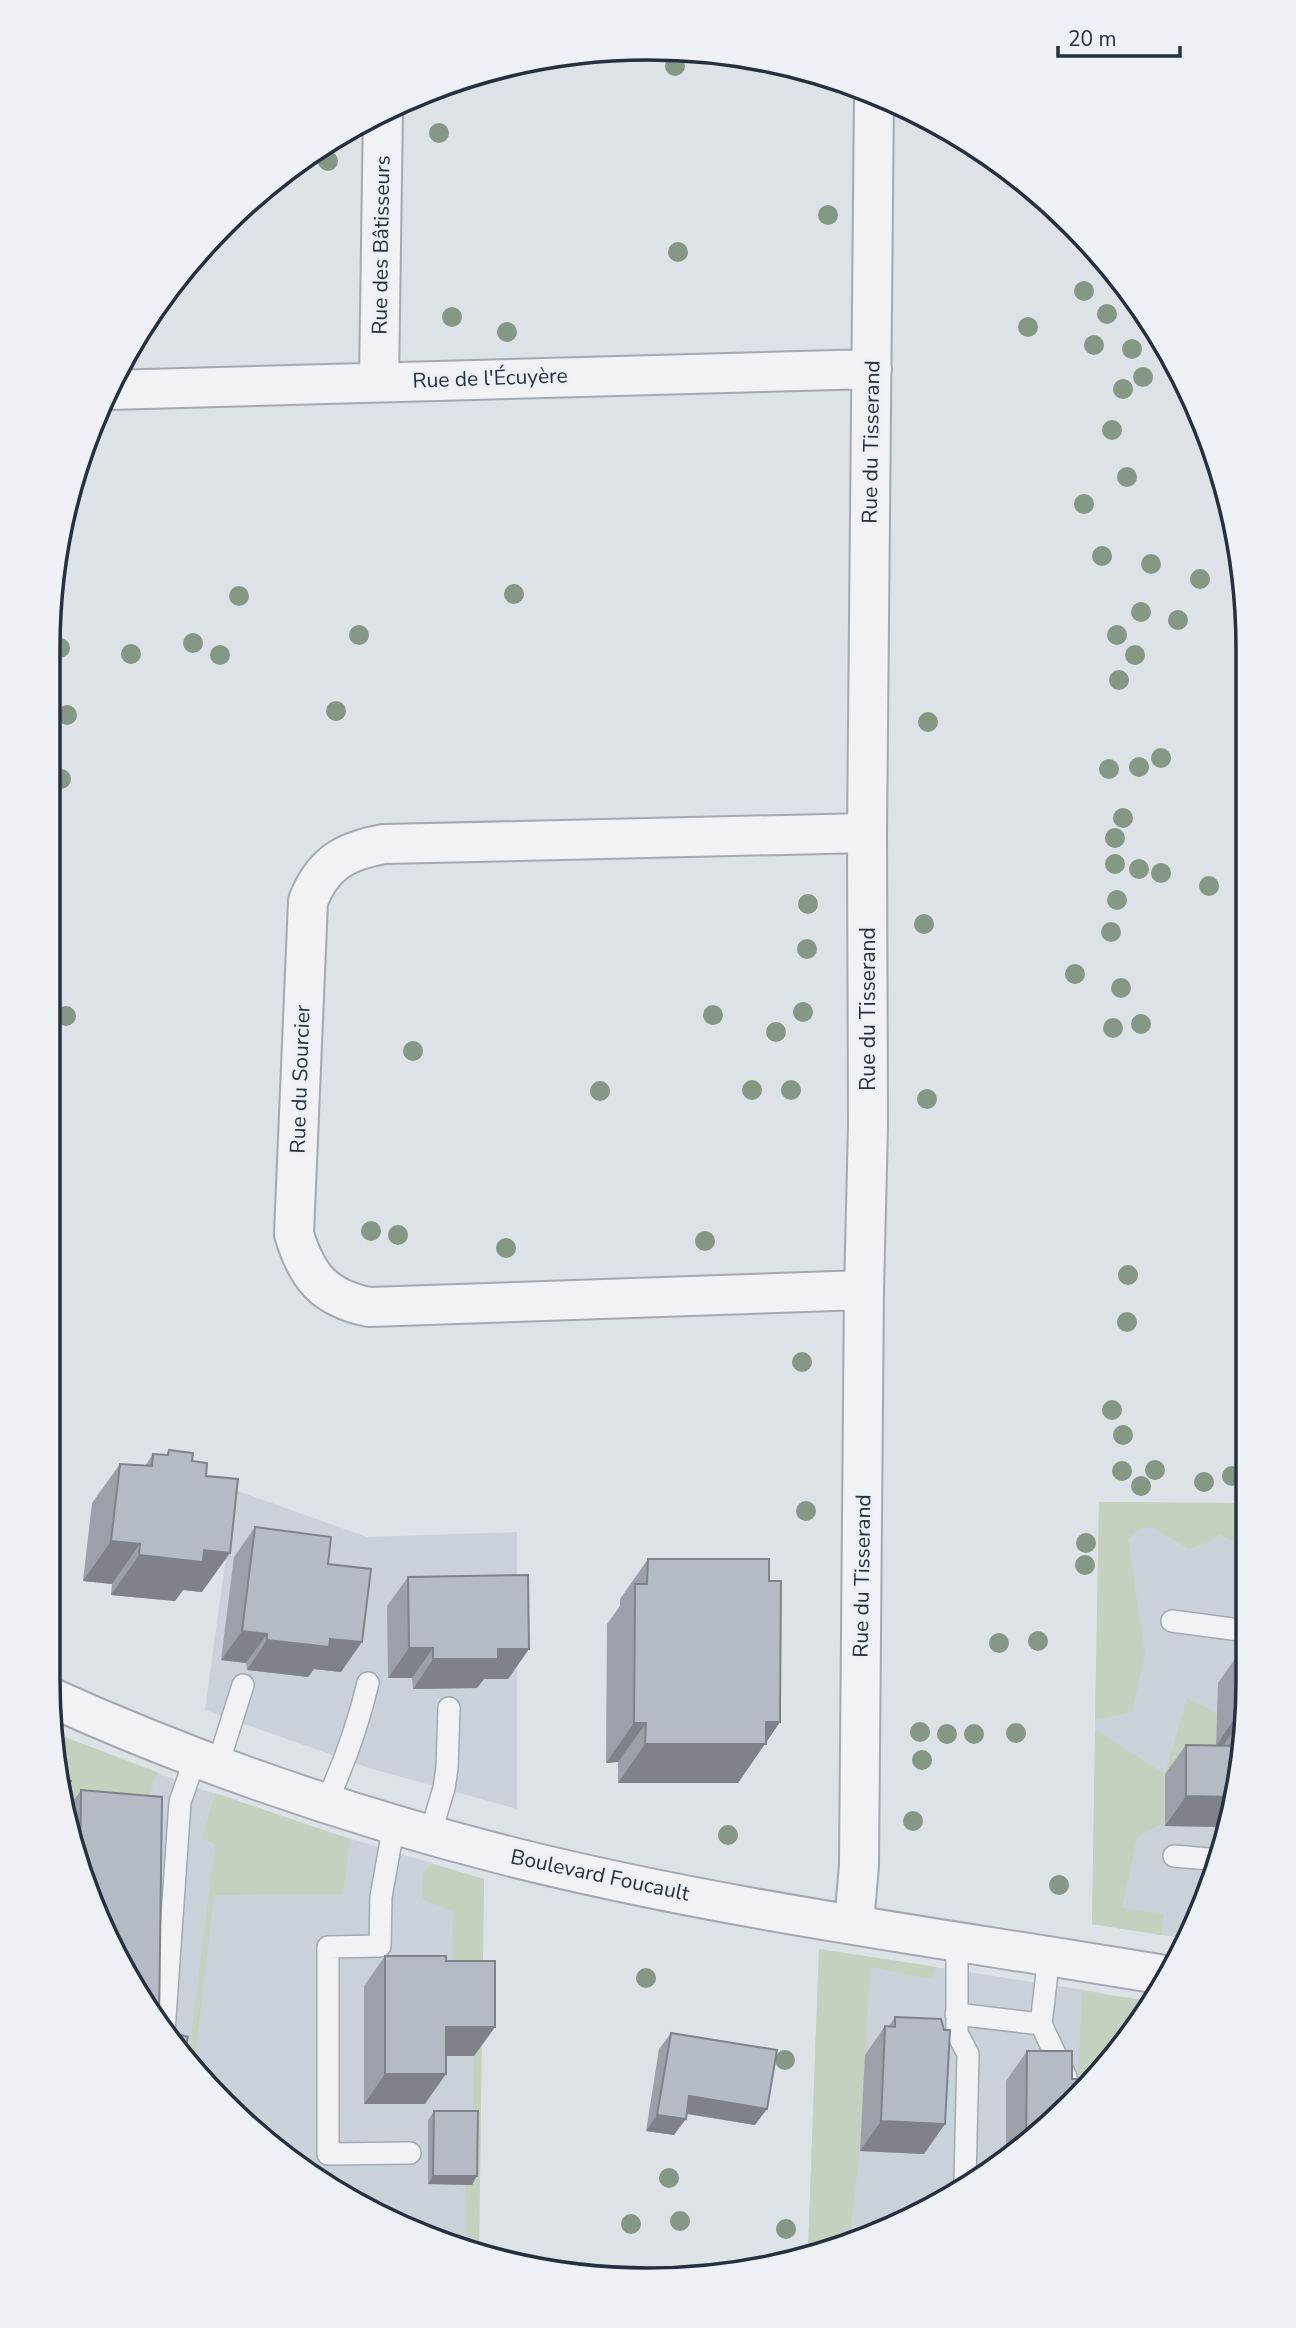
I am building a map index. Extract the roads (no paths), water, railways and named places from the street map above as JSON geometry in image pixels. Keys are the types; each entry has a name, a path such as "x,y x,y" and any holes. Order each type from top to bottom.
{"street":[{"name":"Rue du Tisserand","path":"854,1924 859,1865 868,1125 867,833 874,104"},
{"name":"Rue des Bâtisseurs","path":"379,381 383,123"},
{"name":"Rue de l'Écuyère","path":"119,390 872,369"},
{"name":"Rue du Sourcier","path":"864,1290 369,1307 346,1303 330,1293 313,1276 300,1256 294,1234 308,901 327,868 345,855 384,844 867,833"},
{"name":"Boulevard Foucault","path":"61,1701 207,1760 326,1803 430,1835 604,1878 854,1924 1158,1974"}],"lane":[{"path":"1172,1621 1236,1630"},
{"path":"326,1803 343,1768 368,1683"},
{"path":"165,2016 179,1811 243,1685"},
{"path":"430,1835 447,1768 449,1708"},
{"path":"388,1969 380,1946 381,1897 394,1825"},
{"path":"1174,1856 1208,1859"},
{"path":"957,1941 957,2033 968,2054 965,2175"},
{"path":"380,1946 328,1947 328,2154 410,2153"},
{"path":"1049,1956 1041,2024 1066,2077 1066,2094"},
{"path":"956,2014 1041,2024"}]}
